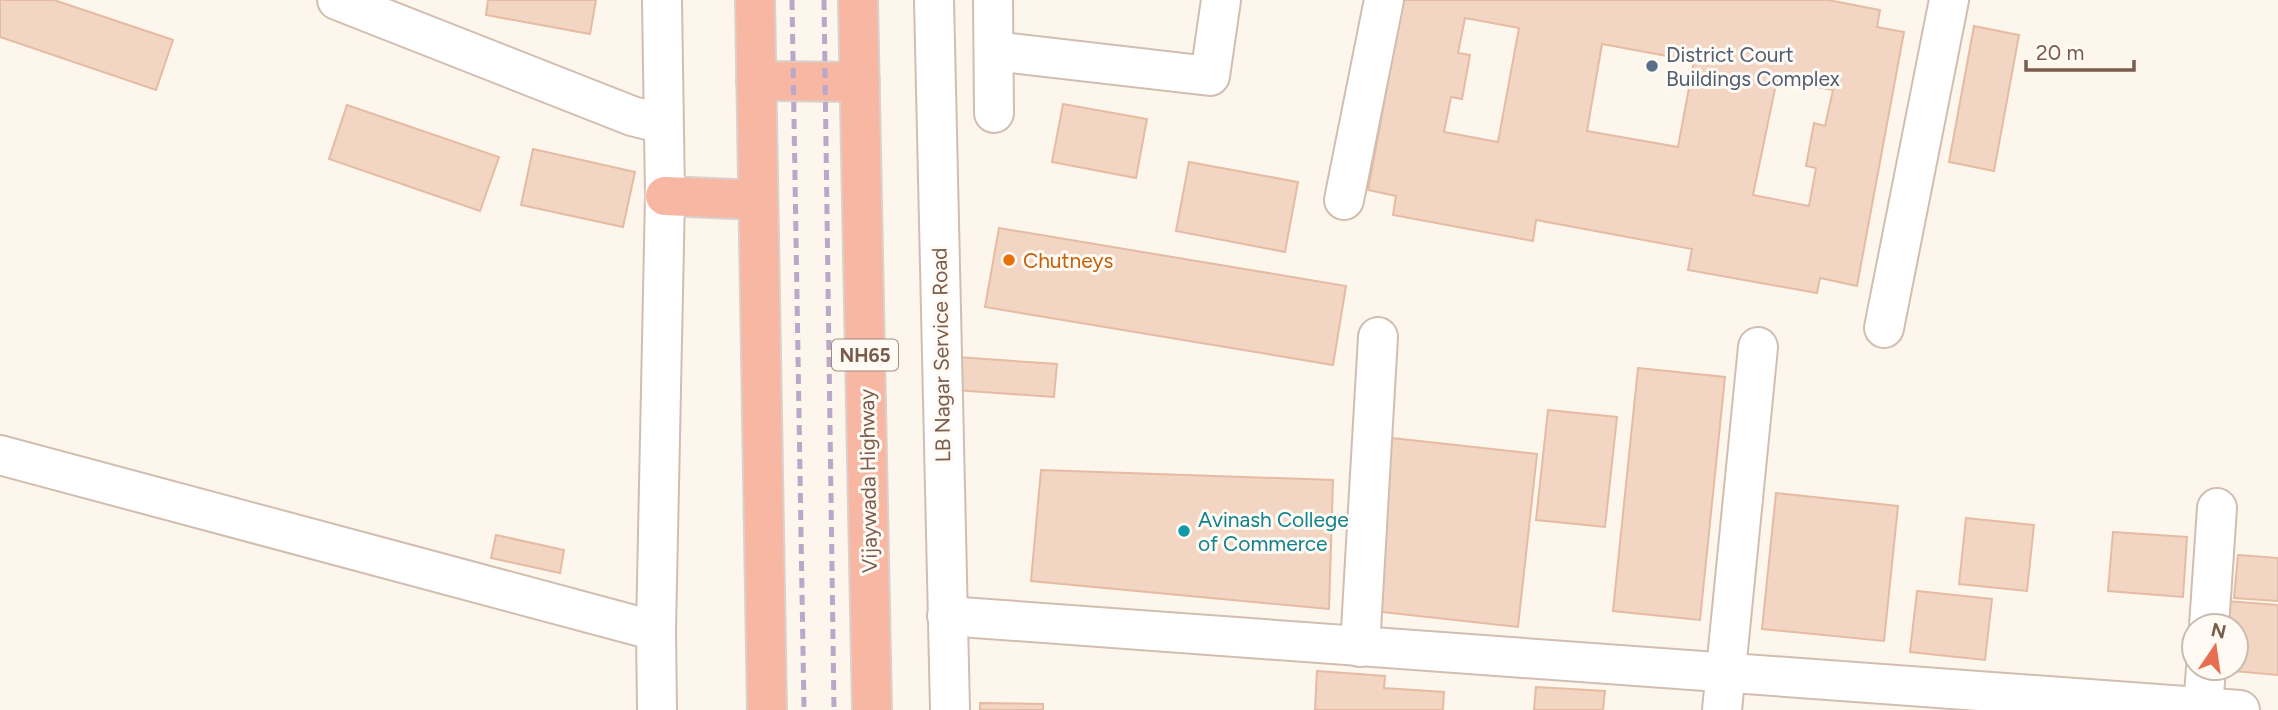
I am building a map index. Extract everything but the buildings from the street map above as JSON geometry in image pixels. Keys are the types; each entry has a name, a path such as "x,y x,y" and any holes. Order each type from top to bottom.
{"highway":[{"path":"755,0 767,710"},
{"name":"Vijaywada Highway","path":"858,0 872,710"},
{"path":"756,81 860,82"},
{"path":"664,196 758,201"}],"street":[{"path":"337,0 619,111 663,124"},
{"path":"657,710 664,196 662,0"},
{"name":"LB Nagar Service Road","path":"934,0 950,710"},
{"path":"993,0 994,113"},
{"path":"994,51 1210,76 1221,0"},
{"path":"1344,200 1384,0"},
{"path":"1884,328 1949,0"},
{"path":"1360,647 1378,337"},
{"path":"1722,710 1758,347"},
{"path":"0,454 656,631"},
{"path":"2210,612 2217,508"},
{"path":"947,616 2222,709 2211,682"}],"railway":[{"path":"792,0 804,710"},
{"path":"824,0 834,710"}],"place":[{"name":"District Court Buildings Complex","path":"1652,66"},
{"name":"Chutneys","path":"1009,260"},
{"name":"Avinash College of Commerce","path":"1184,531"}]}
